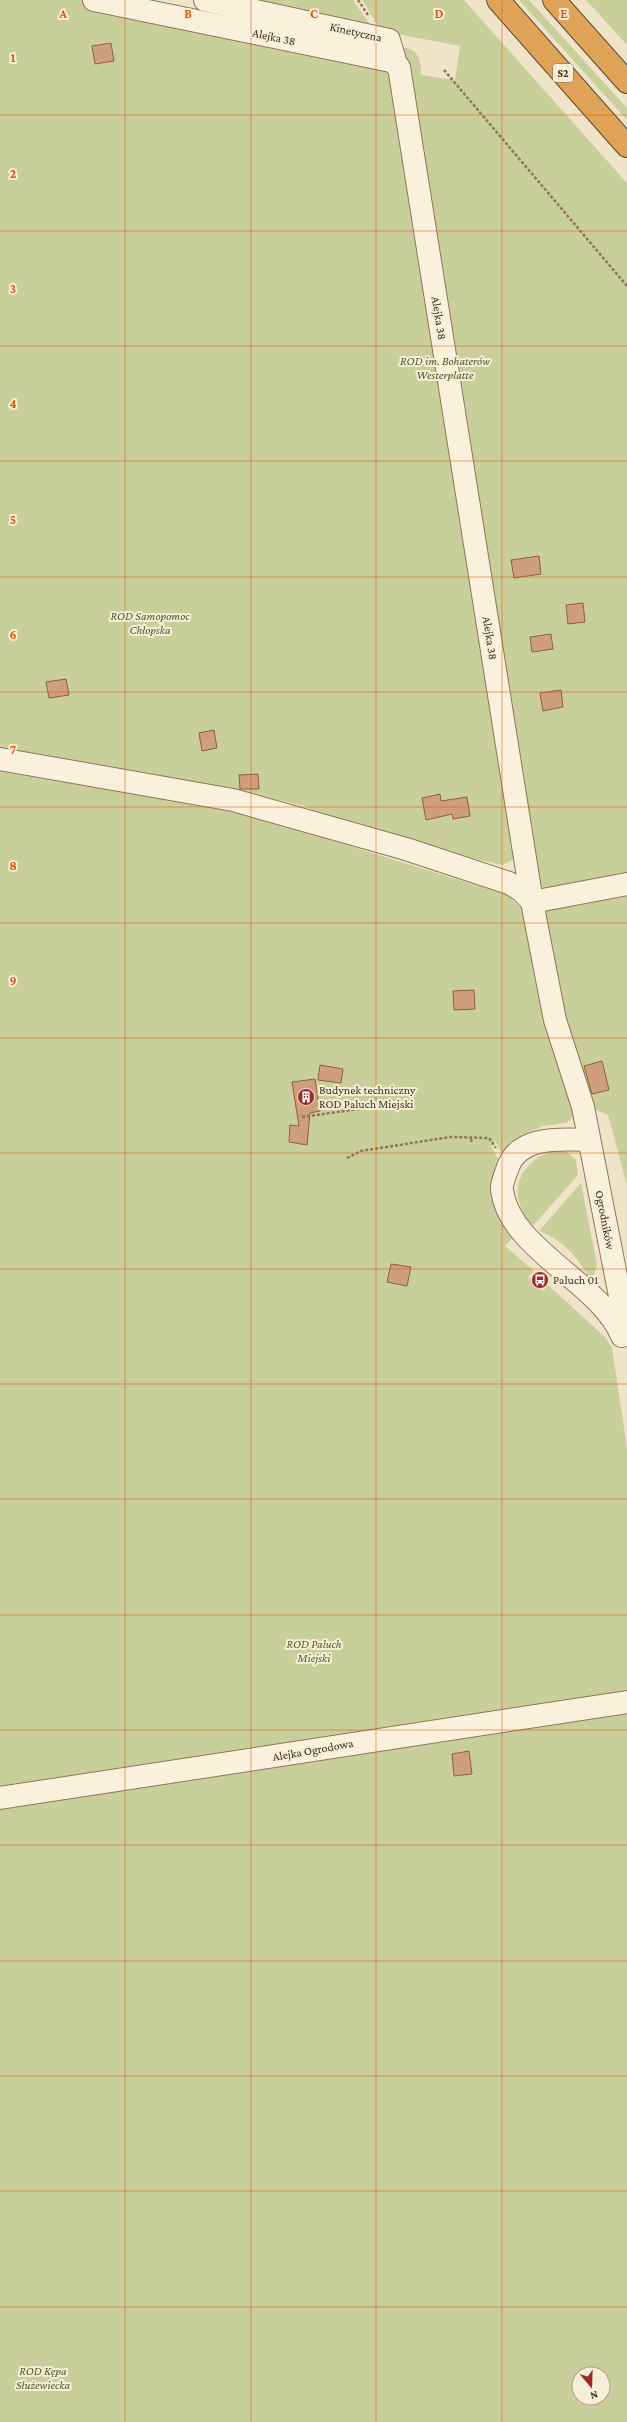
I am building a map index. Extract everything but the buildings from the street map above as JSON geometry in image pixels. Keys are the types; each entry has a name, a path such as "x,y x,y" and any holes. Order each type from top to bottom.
{"highway":[{"name":"S2","path":"498,0 627,146"},
{"path":"554,0 627,82"}],"street":[{"name":"Alejka 38","path":"94,0 391,61 396,64 400,75 532,902 555,1020 583,1107"},
{"name":"Kinetyczna","path":"205,0 389,40 396,64"},
{"path":"0,759 233,800 396,846 510,883 522,891 532,902 627,884"},
{"name":"Ogrodników","path":"583,1107 627,1332"},
{"path":"589,1140 549,1139 528,1145 508,1165 502,1189 506,1210 520,1229 606,1310 621,1333 627,1348"},
{"name":"Alejka Ogrodowa","path":"0,1798 627,1702"}],"path":[{"path":"444,70 627,286"},
{"path":"302,1117 366,1108"},
{"path":"472,1136 472,1142"},
{"path":"347,1158 353,1154 368,1150 450,1137 472,1136 489,1138 493,1143"}],"green space":[{"name":"ROD Paluch Miejski","path":"0,0 146,0 392,48 400,47 411,49 418,56 420,61 421,75 455,80 460,46 381,31 362,0 464,0 627,183 627,1185 608,1115 591,1108 574,1112 573,1118 566,1123 543,1126 518,1137 502,1154 495,1141 491,1146 498,1159 493,1181 492,1200 499,1218 513,1237 505,1246 534,1271 528,1277 543,1291 548,1285 606,1338 612,1348 627,1447 627,2422 0,2422 0,767 257,817 507,895 520,907 518,857 502,865 440,851 333,819 304,806 269,798 0,750"},
{"path":"252,0 353,0 373,29"},
{"path":"519,0 529,0 627,108 627,120"},
{"path":"586,0 627,0 627,45"},
{"path":"557,1150 567,1152 576,1160 578,1175 533,1226 524,1215 519,1203 518,1191 520,1180 524,1171 532,1162 543,1155"},
{"path":"581,1183 597,1265 594,1274 589,1278 580,1263 562,1244 547,1234 539,1231"}],"place":[{"name":"Budynek techniczny ROD Paluch Miejski","path":"306,1097"},
{"name":"Paluch 01","path":"540,1280"}],"park label":[{"name":"ROD im. Bohaterów Westerplatte","path":"445,368"},
{"name":"ROD Samopomoc Chłopska","path":"150,623"},
{"name":"ROD Kępa Służewiecka","path":"43,2378"}]}
